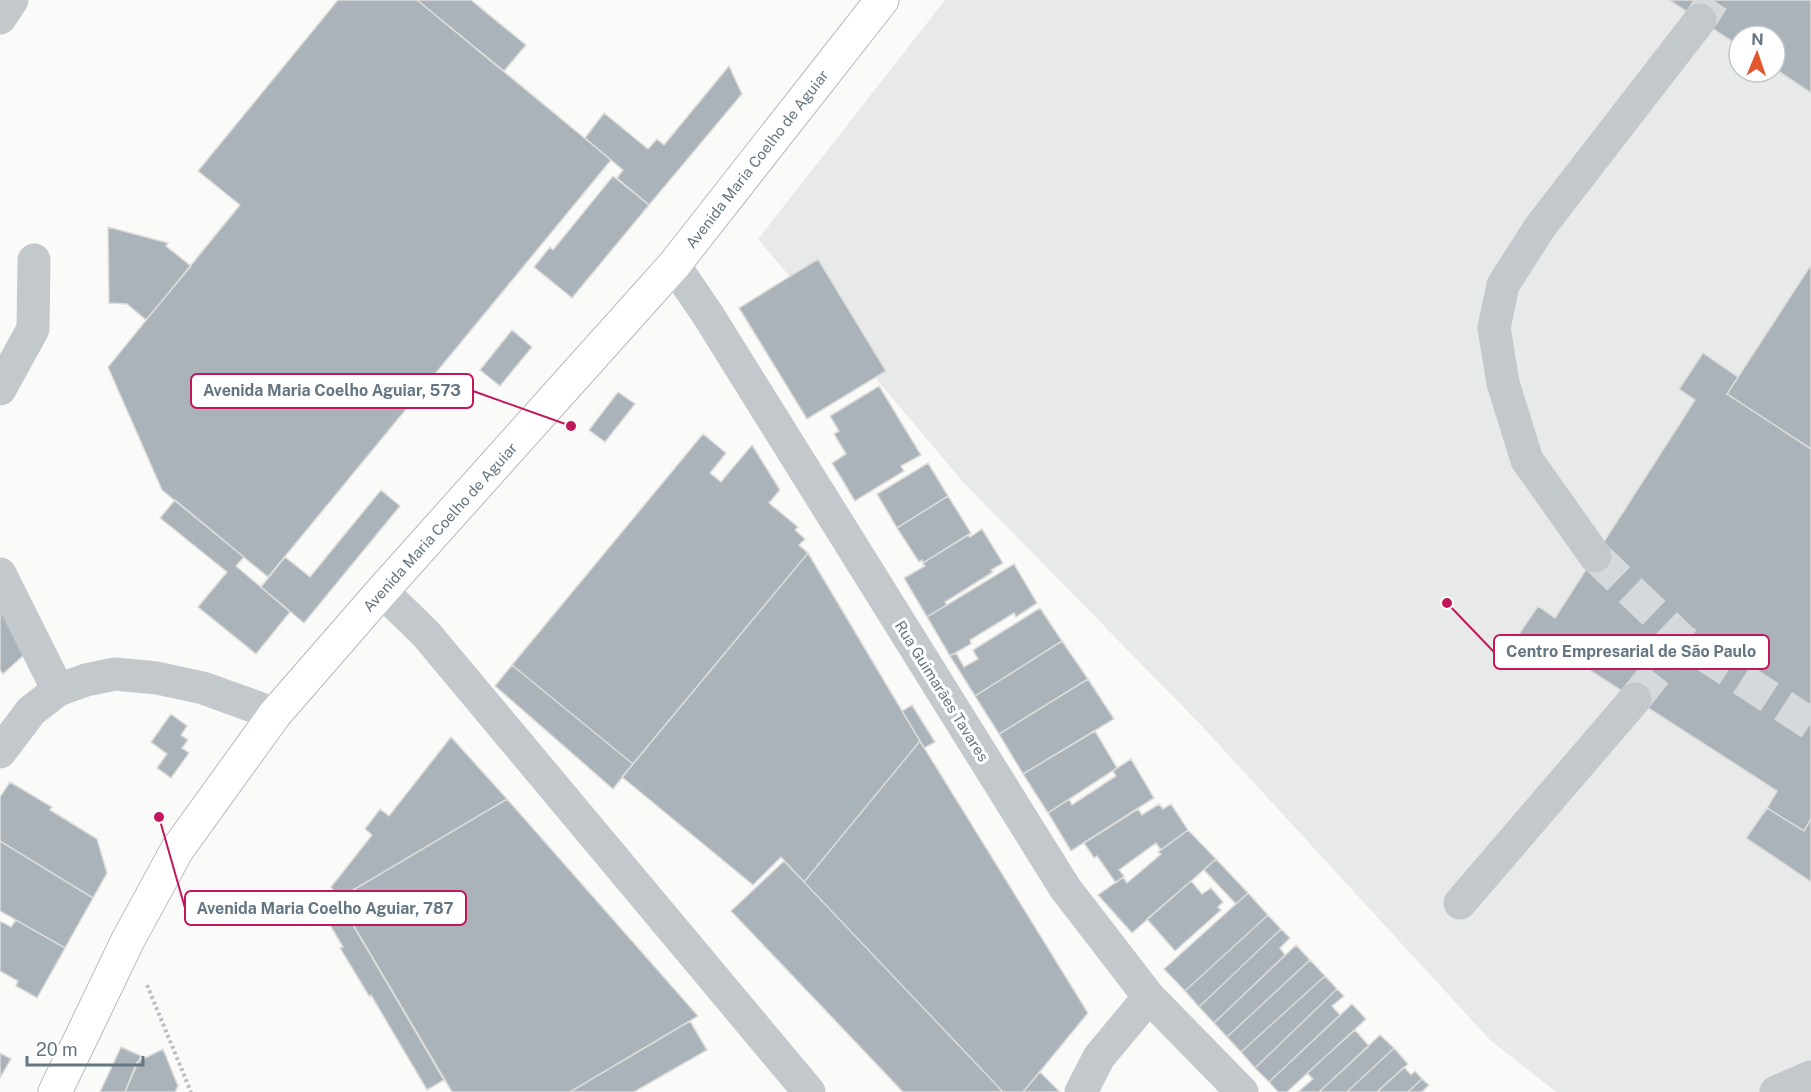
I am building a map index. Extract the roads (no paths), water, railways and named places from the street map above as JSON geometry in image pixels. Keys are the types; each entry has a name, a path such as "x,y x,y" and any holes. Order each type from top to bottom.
{"main road":[{"name":"Avenida Maria Coelho de Aguiar","path":"55,1092 128,940 177,850 275,714 674,265 882,0"}],"street":[{"path":"0,18 12,0"},
{"path":"1596,556 1527,460 1503,383 1494,328 1498,306 1503,285 1540,227 1700,20"},
{"path":"0,389 33,329 34,260"},
{"name":"Rua Guimarães Tavares","path":"674,265 708,315 1065,888 1149,997 1242,1092"},
{"path":"0,574 58,690"},
{"path":"382,591 426,634 809,1092"},
{"path":"0,752 30,711 58,690 86,680 115,674 157,678 203,688 275,714"},
{"path":"1460,903 1635,699"},
{"path":"1081,1092 1099,1057 1149,997"},
{"path":"1776,1092 1811,1077"},
{"path":"1806,1092 1811,1086"}],"tunnel":[{"path":"1700,20 1713,0"},
{"path":"1595,556 1682,640"},
{"path":"1635,699 1682,640 1811,724"}],"place":[{"name":"Avenida Maria Coelho Aguiar, 573","path":"571,426"},
{"name":"Centro Empresarial de São Paulo","path":"1447,603"},
{"name":"Avenida Maria Coelho Aguiar, 787","path":"159,817"}]}
